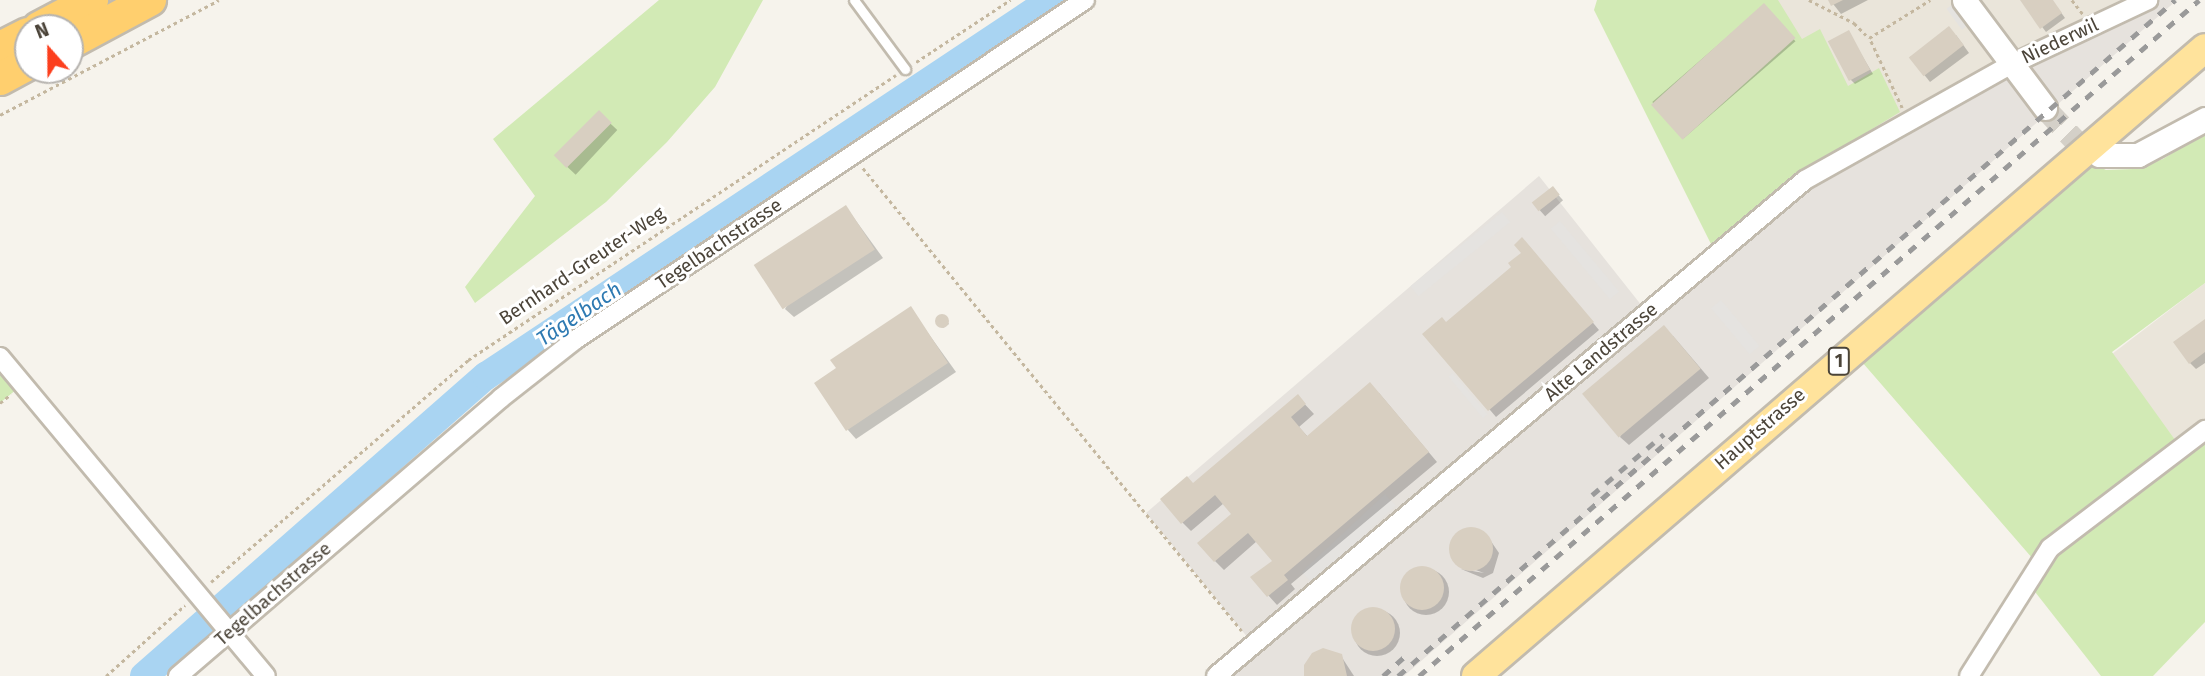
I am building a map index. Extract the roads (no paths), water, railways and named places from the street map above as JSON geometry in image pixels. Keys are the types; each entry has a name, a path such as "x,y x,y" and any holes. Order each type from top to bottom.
{"highway":[{"path":"66,14 92,0"},
{"path":"84,35 150,0"}],"main road":[{"name":"Hauptstrasse","path":"1476,676 2205,48"}],"street":[{"name":"Tegelbachstrasse","path":"178,676 226,626 552,358 1086,0"},
{"path":"1964,0 2010,65 2045,108"},
{"name":"Niederwil","path":"2010,65 2148,0"},
{"name":"Alte Landstrasse","path":"1216,676 1805,180 2010,65"},
{"path":"2099,155 2138,155 2205,119"},
{"path":"0,357 266,676"},
{"path":"1969,676 2050,548 2205,430"}],"lane":[{"path":"854,0 905,69"}],"waterway":[{"name":"Tägelbach","path":"144,676 486,376 1051,0"}],"tunnel":[{"path":"2045,108 2076,141 2099,155"}],"railway":[{"path":"1398,676 2175,0"},
{"path":"1419,676 2199,0"},
{"path":"1592,495 1664,434"},
{"path":"1383,676 1406,655"}]}
